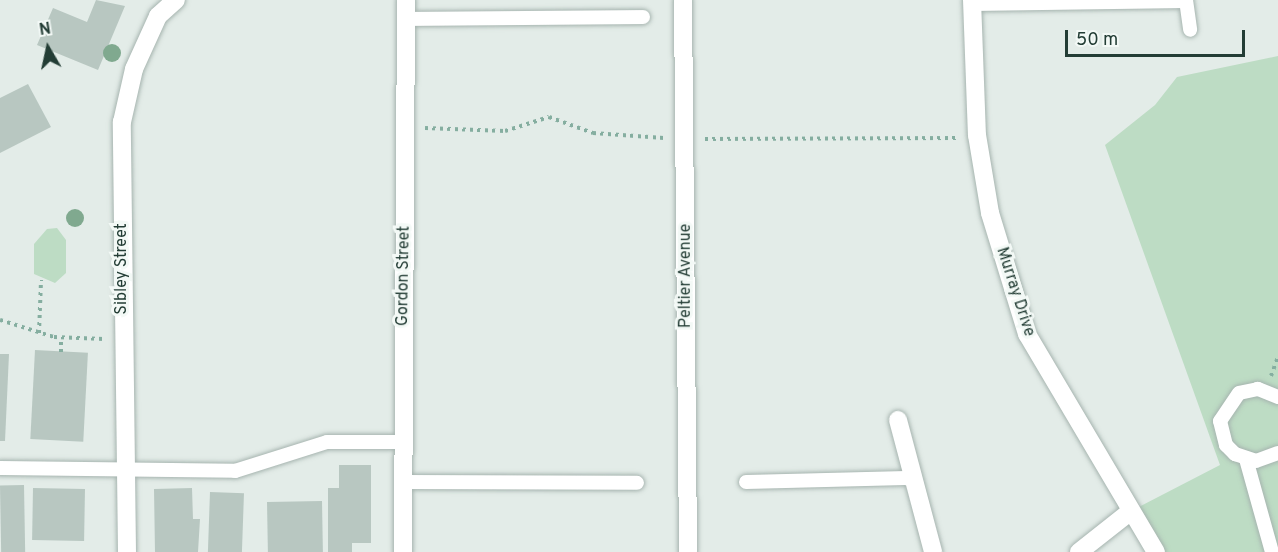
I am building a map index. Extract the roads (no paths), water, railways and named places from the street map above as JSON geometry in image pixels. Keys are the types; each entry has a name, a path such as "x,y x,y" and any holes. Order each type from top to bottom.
{"street":[{"name":"Sibley Street","path":"127,552 122,338 122,122 134,69 158,16 176,0"},
{"name":"Gordon Street","path":"403,552 401,442 406,0"},
{"name":"Peltier Avenue","path":"683,0 688,552"},
{"name":"Murray Drive","path":"972,2 977,135 990,213 1023,323 1131,511 1147,548"},
{"path":"898,420 933,552"},
{"path":"1078,552 1131,511"}],"lane":[{"path":"972,2 1186,1 1190,30"},
{"path":"407,19 643,17"},
{"path":"1272,552 1246,459 1226,445 1223,412 1239,393 1251,389 1278,397"},
{"path":"0,468 234,471 327,442 401,442"},
{"path":"1246,459 1278,453"},
{"path":"746,482 914,478"},
{"path":"402,482 637,483"}]}
